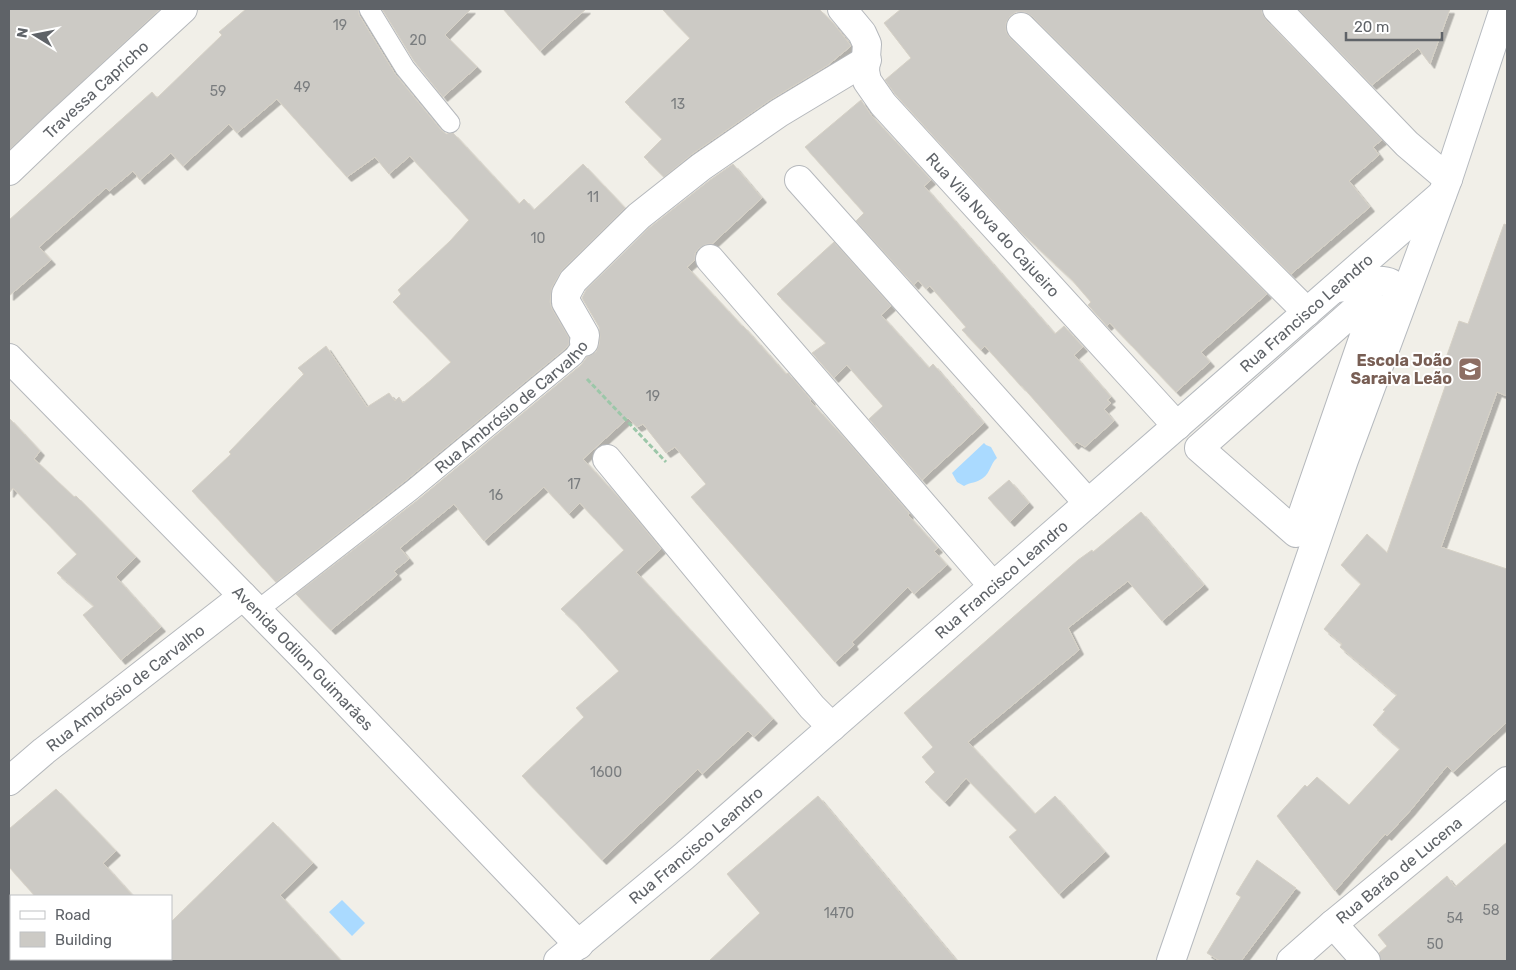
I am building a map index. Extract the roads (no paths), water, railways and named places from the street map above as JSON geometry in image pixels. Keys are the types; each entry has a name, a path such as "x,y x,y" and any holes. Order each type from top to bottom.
{"street":[{"name":"Travessa Capricho","path":"9,171 183,9"},
{"name":"Rua Vila Nova do Cajueiro","path":"842,9 862,33 867,44 865,71 867,81 883,104 1177,426"},
{"path":"1277,9 1445,186"},
{"path":"1171,961 1344,460 1445,186 1504,9"},
{"path":"1021,27 1307,312"},
{"name":"Rua Ambrósio de Carvalho","path":"576,351 585,335 566,302 566,294 573,281 639,216 701,167 779,113 867,60"},
{"path":"799,180 1088,503"},
{"name":"Rua Francisco Leandro","path":"577,956 683,857 1332,290 1445,186"},
{"path":"710,259 993,586"},
{"path":"1332,290 1370,281 1393,284 1395,296 1386,349"},
{"path":"1364,302 1370,302 1373,310 1296,533 1199,448 1364,302"},
{"name":"Avenida Odilon Guimarães","path":"9,358 250,603 577,956"},
{"path":"607,459 812,707 832,727"},
{"name":"Rua Ambrósio de Carvalho","path":"9,781 44,751 250,603"},
{"name":"Rua Barão de Lucena","path":"1291,961 1333,924 1507,781"},
{"path":"1333,924 1366,961"}],"lane":[{"path":"368,9 405,68 450,123"},
{"name":"Rua Ambrósio de Carvalho","path":"250,603 412,490 576,351"}],"water":[{"path":"984,443 991,447 997,458 986,476 981,480 964,486 957,482 952,473"},
{"path":"342,900 365,923 352,936 329,912"}],"place":[{"name":"Escola João Saraiva Leão","path":"1470,369"}]}
